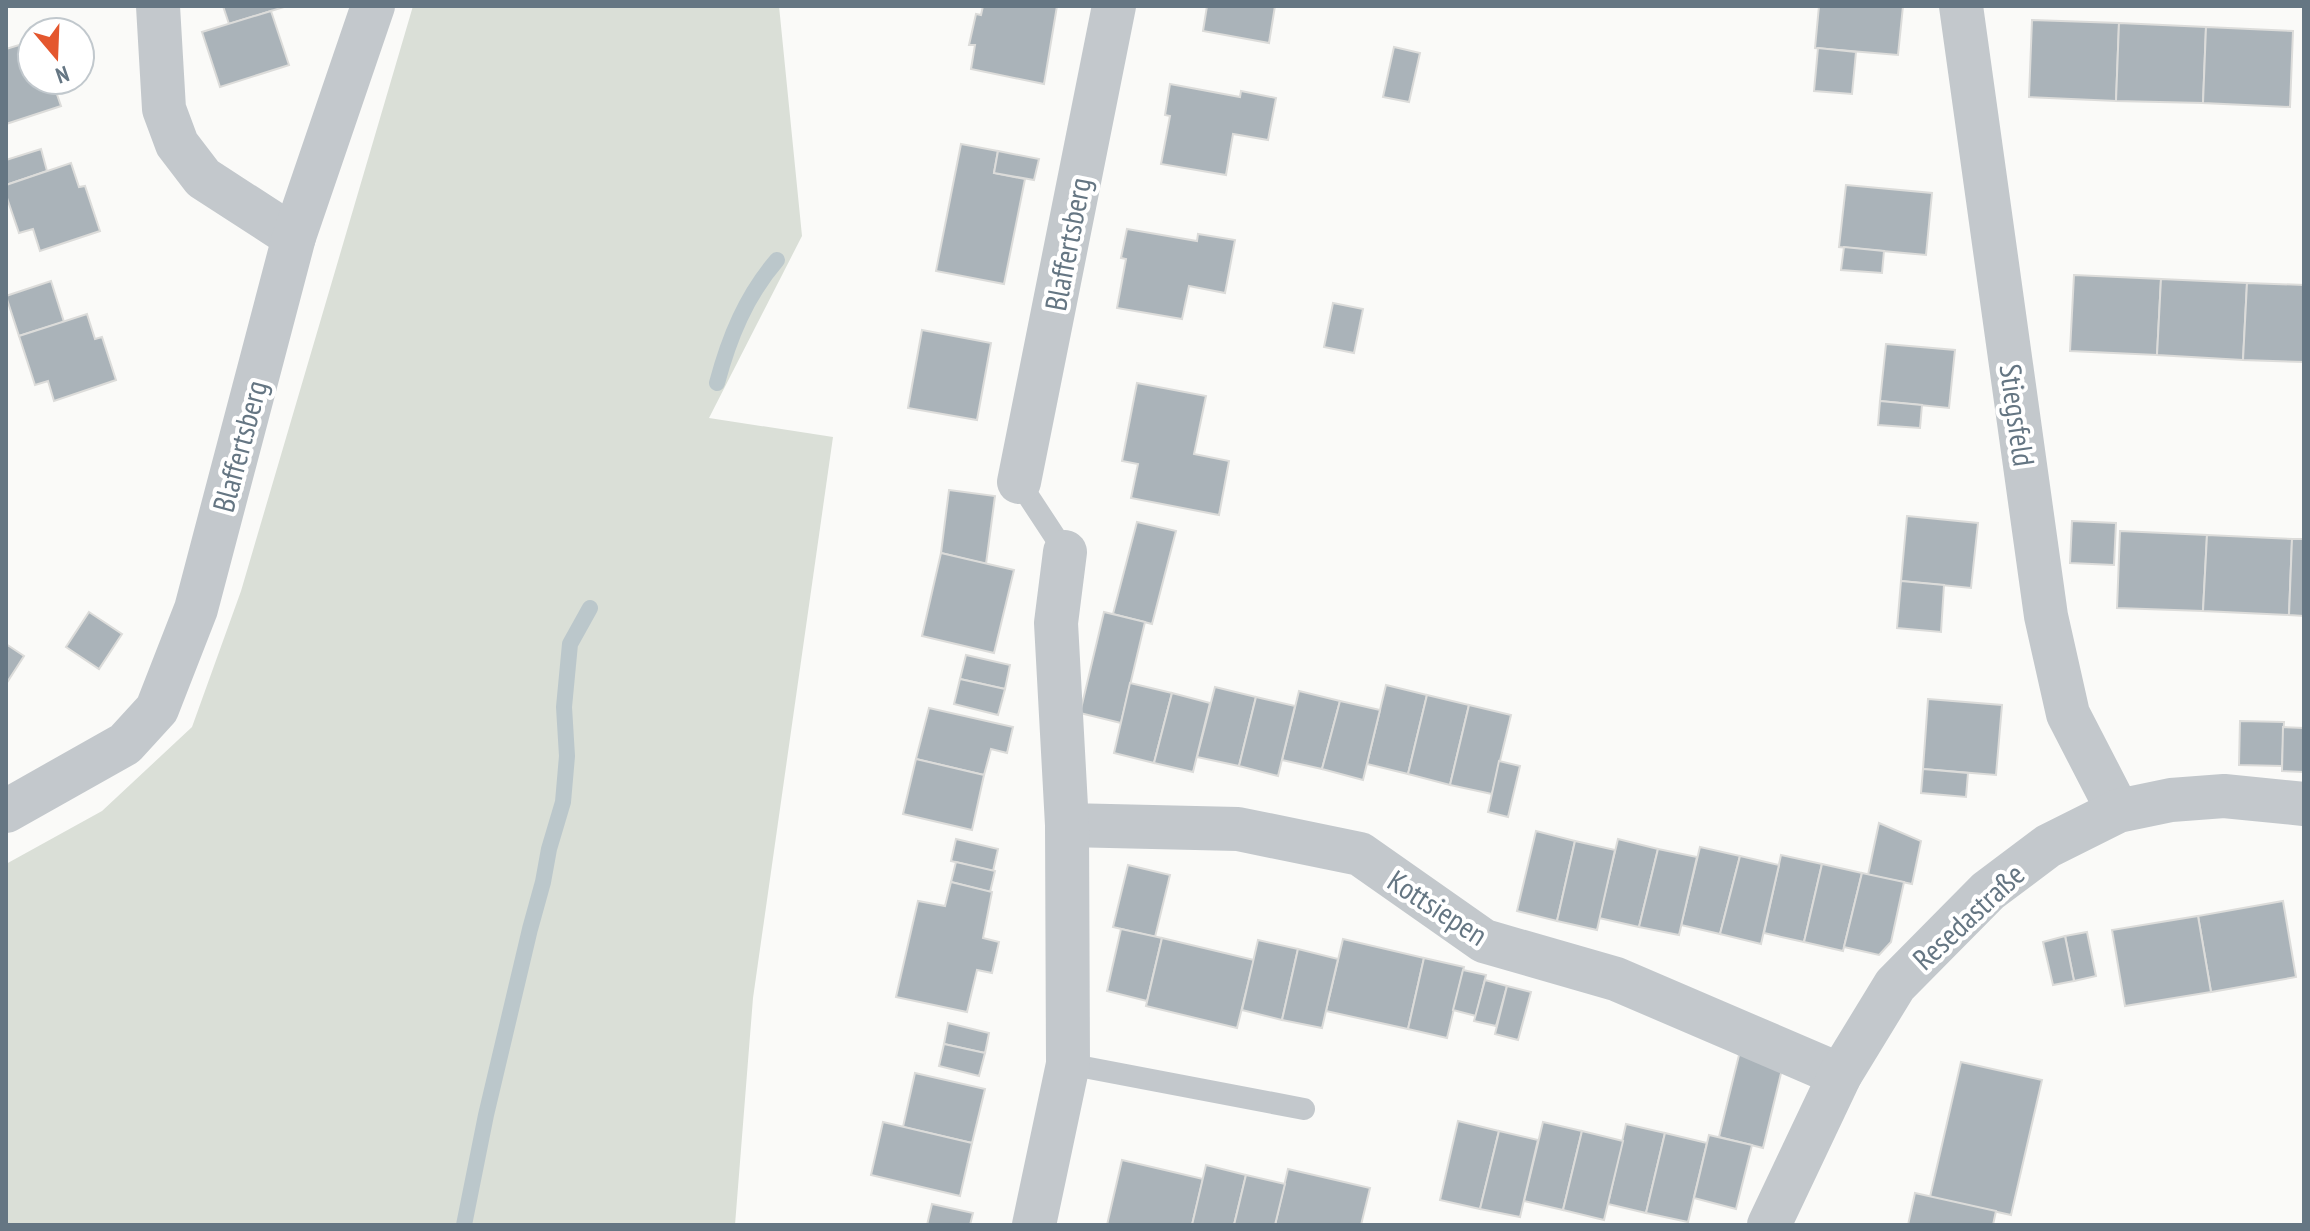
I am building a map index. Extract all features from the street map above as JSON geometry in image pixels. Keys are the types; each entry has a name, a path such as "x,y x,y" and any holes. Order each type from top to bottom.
{"street":[{"path":"158,6 164,109 177,144 203,178 294,237"},
{"name":"Blaffertsberg","path":"6,811 125,744 157,709 196,609 294,237 373,6"},
{"name":"Blaffertsberg","path":"1019,482 1114,6"},
{"name":"Stiegsfeld","path":"1961,6 2046,616 2068,714 2118,811"},
{"path":"1034,1225 1068,1064 1067,825 1056,623 1065,552"},
{"name":"Resedastraße","path":"1769,1225 1840,1075 1895,985 1988,891 2048,846 2118,811 2171,800 2224,796 2304,804"},
{"name":"Kottsiepen","path":"1067,825 1238,829 1360,854 1484,941 1616,979 1840,1075"}],"lane":[{"path":"1019,482 1065,552"},
{"path":"1068,1064 1304,1109"}],"shaded area":[{"path":"413,6 779,6 802,236 709,418 833,437 753,998 735,1225 6,1225 6,864 102,811 192,727 241,591"}],"building":[{"path":"223,6 287,6 229,24"},
{"path":"983,6 1057,6 1044,84 971,69 975,45 969,45 976,14 981,15"},
{"path":"1207,6 1275,6 1269,43 1203,31"},
{"path":"1819,6 1903,6 1898,55 1815,48"},
{"path":"271,11 289,65 220,87 202,32"},
{"path":"2032,20 2119,23 2116,101 2029,97"},
{"path":"2119,23 2206,27 2203,103 2116,101"},
{"path":"2206,27 2293,31 2290,107 2203,103"},
{"path":"16,46 16,96 58,96 61,106 6,124 6,49"},
{"path":"1394,47 1420,53 1409,102 1383,97"},
{"path":"1818,48 1856,52 1852,94 1814,91"},
{"path":"1170,84 1240,97 1241,91 1276,98 1268,140 1233,134 1226,175 1161,164 1170,116 1165,115"},
{"path":"961,144 998,151 994,173 1025,179 1004,284 936,271"},
{"path":"41,149 47,171 6,185 6,160"},
{"path":"998,151 1039,159 1034,180 994,173"},
{"path":"71,163 79,187 85,186 100,231 40,251 33,229 19,233 6,195 6,185"},
{"path":"1846,185 1932,193 1926,255 1839,247"},
{"path":"1127,229 1197,241 1198,234 1235,240 1225,293 1189,286 1182,319 1117,308 1126,259 1121,258"},
{"path":"1844,247 1884,251 1882,273 1841,270"},
{"path":"2074,275 2161,279 2157,355 2070,351"},
{"path":"2161,279 2247,283 2243,360 2157,355"},
{"path":"51,281 64,322 19,336 6,296"},
{"path":"2247,283 2304,285 2304,362 2243,360"},
{"path":"1333,303 1363,309 1354,353 1324,347"},
{"path":"87,314 95,339 102,337 116,380 54,401 48,381 35,385 19,336"},
{"path":"922,330 991,343 977,420 908,408"},
{"path":"1886,344 1955,350 1949,408 1880,401"},
{"path":"1137,383 1206,396 1194,454 1229,461 1219,515 1131,498 1138,464 1122,461"},
{"path":"1880,401 1922,405 1920,428 1878,425"},
{"path":"949,490 995,496 986,564 941,553"},
{"path":"1907,516 1978,523 1971,588 1901,581"},
{"path":"2072,521 2116,523 2114,565 2070,563"},
{"path":"1137,522 1176,531 1152,624 1113,614"},
{"path":"2120,531 2207,535 2203,611 2117,608"},
{"path":"2207,535 2292,539 2289,615 2203,611"},
{"path":"2292,539 2304,539 2304,616 2289,615"},
{"path":"941,553 1014,570 994,653 922,636"},
{"path":"1901,581 1944,585 1941,632 1897,628"},
{"path":"89,612 122,634 99,669 66,647"},
{"path":"1104,612 1145,622 1121,723 1080,713"},
{"path":"6,644 24,656 6,684"},
{"path":"966,655 1010,665 1005,689 960,679"},
{"path":"960,679 1005,689 998,715 954,704"},
{"path":"1130,683 1172,693 1154,763 1114,753"},
{"path":"1386,685 1427,695 1408,774 1367,764"},
{"path":"1215,687 1256,697 1239,766 1197,757"},
{"path":"1299,691 1340,701 1322,769 1282,760"},
{"path":"1172,693 1210,703 1193,772 1154,763"},
{"path":"1427,695 1469,705 1450,785 1408,774"},
{"path":"1256,697 1295,706 1278,776 1239,766"},
{"path":"1928,699 2002,705 1996,775 1923,769"},
{"path":"1340,701 1380,710 1363,780 1322,769"},
{"path":"1469,705 1511,715 1492,794 1450,785"},
{"path":"929,708 1013,727 1007,753 991,749 984,775 916,759"},
{"path":"2240,721 2284,722 2282,766 2239,765"},
{"path":"2283,727 2304,728 2304,772 2282,771"},
{"path":"916,759 984,775 972,830 903,814"},
{"path":"1499,761 1520,766 1508,817 1488,812"},
{"path":"1923,769 1968,773 1966,797 1921,793"},
{"path":"1879,823 1921,841 1912,884 1868,875"},
{"path":"1536,831 1575,841 1557,921 1517,911"},
{"path":"956,839 998,849 993,871 951,861"},
{"path":"1618,839 1658,849 1639,927 1599,918"},
{"path":"1575,841 1615,850 1597,930 1557,921"},
{"path":"1700,847 1740,856 1720,934 1681,925"},
{"path":"1658,849 1697,857 1679,935 1639,927"},
{"path":"1781,855 1822,864 1804,942 1764,933"},
{"path":"1740,856 1779,865 1761,944 1720,934"},
{"path":"956,862 995,871 990,892 951,882"},
{"path":"1822,864 1862,873 1843,951 1804,942"},
{"path":"1128,865 1170,875 1155,937 1113,927"},
{"path":"1862,873 1904,882 1891,942 1879,955 1844,947"},
{"path":"951,882 992,892 983,938 999,942 992,973 977,970 967,1012 896,997 918,901 945,906"},
{"path":"2283,901 2296,977 2211,992 2198,916"},
{"path":"2198,916 2211,992 2125,1006 2112,930"},
{"path":"1121,929 1162,938 1147,1001 1107,991"},
{"path":"2087,932 2096,976 2074,981 2065,936"},
{"path":"2065,936 2074,981 2053,985 2043,942"},
{"path":"1162,938 1254,960 1237,1028 1146,1006"},
{"path":"1343,939 1424,958 1408,1029 1326,1011"},
{"path":"1258,940 1298,949 1282,1020 1242,1010"},
{"path":"1298,949 1338,959 1322,1028 1282,1020"},
{"path":"1424,958 1464,967 1447,1038 1408,1029"},
{"path":"1463,970 1486,975 1476,1016 1453,1010"},
{"path":"1485,980 1507,986 1496,1026 1474,1021"},
{"path":"1507,986 1531,992 1518,1040 1495,1034"},
{"path":"948,1023 989,1033 985,1053 944,1044"},
{"path":"944,1044 985,1053 979,1076 939,1066"},
{"path":"1740,1051 1784,1061 1763,1148 1719,1137"},
{"path":"1961,1062 2042,1080 2011,1215 1930,1197"},
{"path":"915,1073 985,1089 972,1143 903,1127"},
{"path":"1458,1121 1499,1131 1480,1209 1440,1200"},
{"path":"883,1122 972,1143 960,1196 871,1175"},
{"path":"1543,1122 1582,1131 1563,1210 1524,1201"},
{"path":"1626,1124 1665,1133 1646,1213 1608,1204"},
{"path":"1499,1131 1538,1140 1520,1217 1480,1209"},
{"path":"1582,1131 1623,1141 1604,1220 1563,1210"},
{"path":"1665,1133 1707,1143 1688,1222 1646,1213"},
{"path":"1709,1135 1752,1145 1736,1209 1694,1198"},
{"path":"1122,1160 1203,1179 1192,1225 1107,1225"},
{"path":"1206,1165 1246,1175 1234,1225 1192,1225"},
{"path":"1288,1169 1370,1188 1361,1225 1275,1225"},
{"path":"1246,1175 1285,1184 1275,1225 1234,1225"},
{"path":"1915,1193 1996,1211 1993,1225 1908,1225"},
{"path":"932,1204 973,1213 970,1225 927,1225"}],"waterway":[{"path":"717,383 740,318 756,288 777,260"},
{"path":"464,1225 486,1115 563,802 567,756 564,707 570,644 590,608"}]}
